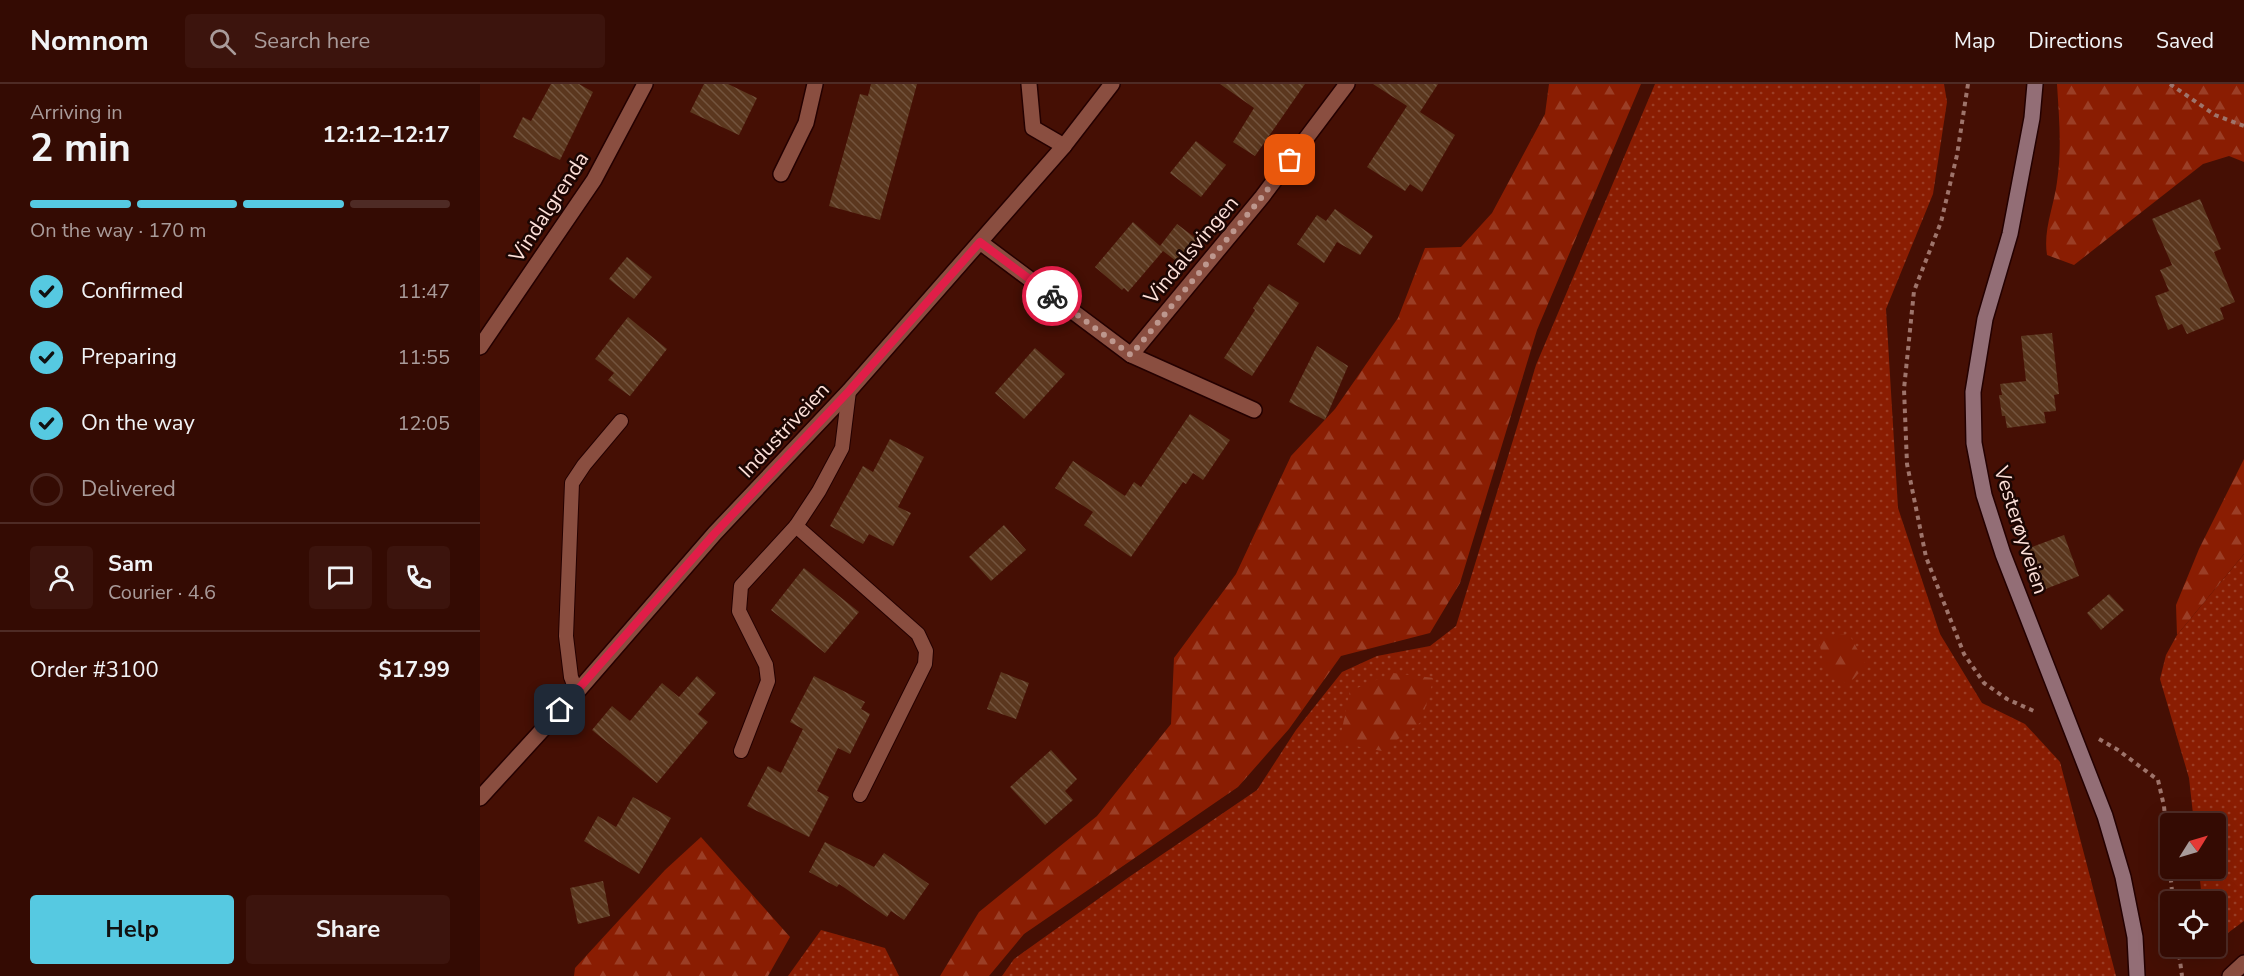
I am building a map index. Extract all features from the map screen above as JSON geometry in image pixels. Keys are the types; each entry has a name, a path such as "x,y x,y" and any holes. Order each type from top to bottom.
{"main road":[{"name":"Vesterøyveien","path":"2035,84 2032,118 2010,234 1981,340 1973,392 1974,443 1984,495 2003,554 2105,816 2123,877 2135,937 2137,976"}],"street":[{"name":"Vindalgrenda","path":"480,347 594,180 645,84"},
{"path":"781,174 806,123 814,84"},
{"path":"1029,84 1033,128 1064,146"},
{"name":"Industriveien","path":"480,798 715,533 849,391 1064,146 1112,84"},
{"name":"Vindalsvingen","path":"1131,355 1262,197 1347,84"},
{"path":"980,242 1131,355 1254,410"},
{"path":"2230,976 2244,963"}],"lane":[{"path":"741,752 768,681 766,665 738,611 741,586 795,526 819,491 842,448 849,391"},
{"path":"576,692 571,676 566,636 572,483 576,474 621,421"},
{"path":"795,526 918,634 926,651 925,664 860,795"}],"path":[{"path":"1968,84 1958,155 1941,222 1914,291 1904,389 1907,464 1926,557 1964,654 1984,683 2007,699 2036,712"},
{"path":"2170,84 2215,114 2244,126"},
{"path":"2096,737 2118,750 2158,780 2164,806 2172,891"},
{"path":"2179,957 2182,976"}],"green space":[{"path":"1549,84 1641,84 1537,330 1460,583 1430,633 1341,656 1289,729 1238,787 1024,934 989,976 940,976 979,912 1097,816 1171,724 1174,658 1236,574 1291,456 1335,409 1398,318 1425,248 1461,247 1492,213 1545,114"},
{"path":"1655,84 1944,84 1947,102 1933,194 1886,309 1898,508 1940,634 1982,703 2025,724 2060,762 2116,976 1002,976 1014,959 1257,790 1296,730 1342,672 1377,656 1430,646 1456,626 1536,365"},
{"path":"2057,84 2244,84 2244,162 2229,156 2203,164 2074,265 2047,255 2048,227 2059,170 2060,133"},
{"path":"2244,459 2244,554 2177,635 2176,605 2199,549"},
{"path":"2244,554 2244,921 2226,934 2226,891 2201,891 2200,879 2226,879 2226,813 2193,813 2189,778 2160,679 2166,655 2177,635"},
{"path":"1849,634 1866,665 1848,685 1825,669 1818,637"},
{"path":"1393,673 1434,678 1421,722 1382,751 1339,743 1350,691"},
{"path":"701,837 790,937 768,976 574,976 575,968 665,870"},
{"path":"821,930 885,948 899,976 788,976"}],"building":[{"path":"551,84 579,84 593,92 560,160 513,137 523,117 531,121"},
{"path":"704,84 728,84 757,98 739,135 690,112"},
{"path":"871,84 917,84 880,220 829,206 860,94 868,96"},
{"path":"1220,84 1305,84 1255,156 1233,142 1254,108"},
{"path":"1373,84 1438,84 1420,112 1455,135 1422,192 1410,184 1405,191 1367,167 1407,106"},
{"path":"1196,141 1226,165 1201,197 1170,173"},
{"path":"2200,199 2221,249 2214,252 2235,302 2220,308 2224,319 2187,334 2182,324 2168,330 2155,296 2169,291 2160,270 2172,265 2152,219"},
{"path":"1335,209 1373,236 1360,255 1337,242 1324,263 1297,244 1317,215 1326,221"},
{"path":"1133,222 1160,246 1177,224 1198,240 1180,264 1163,251 1128,292 1124,288 1122,290 1095,267"},
{"path":"627,257 652,277 634,299 609,279"},
{"path":"1269,284 1299,303 1252,376 1224,358"},
{"path":"628,317 667,349 630,396 608,380 614,373 595,359"},
{"path":"2052,333 2059,394 2054,395 2056,411 2044,412 2046,423 2007,428 2005,416 2002,416 2000,384 2026,381 2021,336"},
{"path":"1317,346 1348,366 1325,420 1289,402"},
{"path":"1035,348 1065,374 1024,419 995,393"},
{"path":"1190,414 1230,440 1203,480 1193,473 1186,484 1183,482 1131,557 1084,525 1093,512 1055,488 1073,461 1125,496 1134,482 1141,487"},
{"path":"890,439 924,457 898,507 911,513 893,546 869,534 863,544 830,526 863,466 873,472"},
{"path":"1004,525 1026,550 991,581 969,557"},
{"path":"2064,535 2079,576 2043,590 2027,549"},
{"path":"804,568 859,612 825,653 771,610"},
{"path":"2109,594 2124,610 2101,630 2087,613"},
{"path":"1001,672 1029,683 1016,719 987,709"},
{"path":"697,676 716,693 698,714 708,722 657,783 592,730 612,706 630,721 662,683 679,697"},
{"path":"814,676 865,702 861,709 870,714 850,754 838,748 817,791 829,797 809,837 747,806 768,766 781,773 803,729 790,722"},
{"path":"1051,750 1077,779 1065,791 1073,800 1045,825 1010,787"},
{"path":"633,797 671,818 639,874 584,841 598,816 616,827"},
{"path":"825,842 874,867 884,853 929,884 904,920 891,911 887,917 839,884 837,887 809,872"},
{"path":"603,881 610,916 578,924 570,888"}],"way so far":[{"path":"1052,296 1131,355 1290,160"}],"route":[{"path":"560,710 715,533 849,391 980,242 1052,296"}]}
